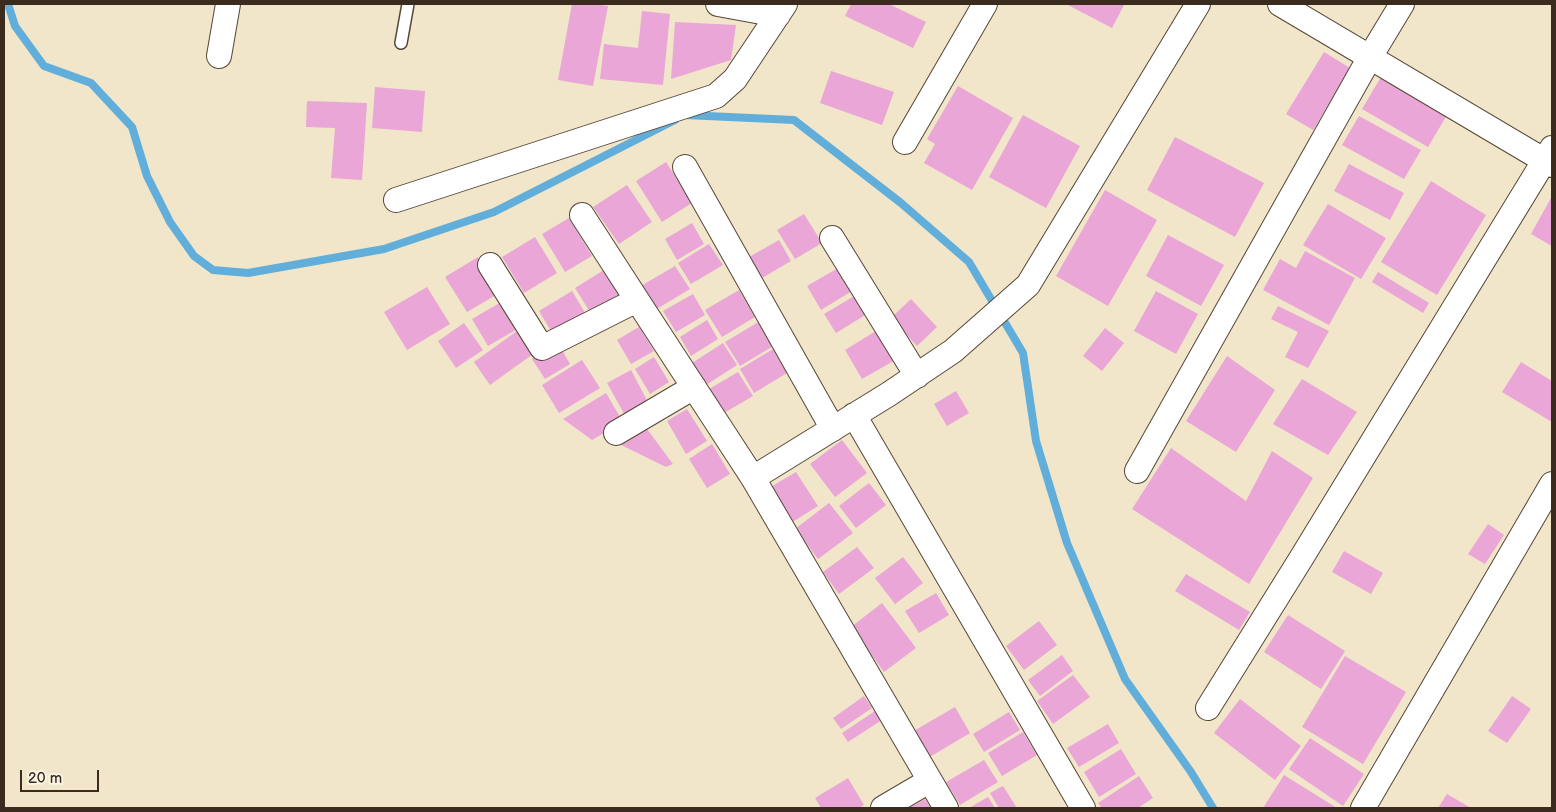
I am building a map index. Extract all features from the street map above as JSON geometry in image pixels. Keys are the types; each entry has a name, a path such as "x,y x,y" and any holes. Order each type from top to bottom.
{"street":[{"path":"219,56 228,4"},
{"path":"396,200 716,96 735,79 781,9 718,4"},
{"path":"904,142 985,4"},
{"path":"753,478 917,376 952,351 1028,285 1198,4"},
{"path":"1208,708 1550,158 1280,4"},
{"path":"1137,471 1370,57 1402,4"},
{"path":"686,167 833,429"},
{"path":"582,215 753,478 946,808"},
{"path":"832,238 917,376"},
{"path":"490,265 542,348 637,300"},
{"path":"616,433 694,388"},
{"path":"854,415 1083,808"},
{"path":"1364,808 1552,484"},
{"path":"883,808 929,781"}],"lane":[{"path":"401,43 408,4"}],"building":[{"path":"572,4 608,6 593,86 558,80"},
{"path":"851,4 889,4 926,22 913,48 845,16"},
{"path":"1066,4 1122,4 1124,5 1112,28"},
{"path":"642,11 670,14 663,85 600,79 604,44 638,48"},
{"path":"675,22 736,25 731,60 671,79"},
{"path":"1324,52 1350,68 1313,130 1286,114"},
{"path":"831,71 894,92 882,125 820,103"},
{"path":"1384,72 1450,110 1428,147 1362,109"},
{"path":"958,86 1013,118 972,190 924,163 935,144 927,139"},
{"path":"375,87 425,91 422,132 372,128"},
{"path":"307,101 367,103 362,180 331,178 335,128 306,127"},
{"path":"1023,115 1080,146 1046,208 989,177"},
{"path":"1359,116 1421,150 1404,179 1342,145"},
{"path":"1175,137 1264,183 1235,237 1147,190"},
{"path":"666,162 692,203 662,222 636,181"},
{"path":"1349,164 1404,193 1390,220 1334,191"},
{"path":"1431,181 1486,215 1437,295 1381,262"},
{"path":"627,185 652,222 619,244 593,207"},
{"path":"1105,190 1157,220 1108,306 1056,276"},
{"path":"1552,196 1552,246 1531,234"},
{"path":"1328,204 1386,238 1361,279 1303,245"},
{"path":"804,214 822,243 795,259 777,230"},
{"path":"569,218 592,256 565,272 542,234"},
{"path":"692,223 704,244 677,260 665,239"},
{"path":"1168,235 1224,265 1201,306 1146,276"},
{"path":"535,237 557,273 524,293 502,257"},
{"path":"779,240 791,261 762,278 749,257"},
{"path":"709,244 723,265 691,284 678,263"},
{"path":"1305,251 1355,278 1329,325 1263,290 1280,259 1296,268"},
{"path":"478,257 501,292 467,312 445,277"},
{"path":"675,266 690,289 655,310 641,286"},
{"path":"838,268 852,291 821,310 807,286"},
{"path":"604,270 619,295 590,312 575,288"},
{"path":"1378,272 1429,303 1423,313 1372,282"},
{"path":"427,287 450,324 407,350 384,312"},
{"path":"739,290 755,317 722,337 705,310"},
{"path":"572,291 587,316 554,336 539,311"},
{"path":"1156,291 1198,314 1176,354 1134,331"},
{"path":"693,294 705,315 676,332 663,311"},
{"path":"856,295 867,314 836,333 824,314"},
{"path":"911,299 937,327 917,346 891,318"},
{"path":"503,301 519,328 488,346 472,319"},
{"path":"1278,306 1329,331 1308,368 1285,357 1298,332 1271,319"},
{"path":"707,320 718,339 691,356 680,337"},
{"path":"760,321 775,345 740,366 725,342"},
{"path":"464,323 483,350 456,368 438,341"},
{"path":"639,327 654,351 631,364 617,340"},
{"path":"1105,328 1124,343 1102,371 1083,356"},
{"path":"879,329 897,359 862,379 845,350"},
{"path":"517,331 533,354 490,385 474,362"},
{"path":"558,343 570,364 545,379 532,359"},
{"path":"723,343 737,365 706,385 692,363"},
{"path":"773,349 787,373 754,393 740,369"},
{"path":"1227,356 1275,390 1236,452 1186,421"},
{"path":"654,357 669,382 650,394 635,369"},
{"path":"582,360 600,388 559,413 542,385"},
{"path":"1521,362 1552,381 1552,422 1502,392"},
{"path":"631,370 649,404 626,417 607,383"},
{"path":"738,372 753,396 724,413 709,389"},
{"path":"1302,379 1357,412 1328,455 1273,424"},
{"path":"956,391 969,413 947,426 934,404"},
{"path":"606,393 623,422 592,440 563,419"},
{"path":"687,409 707,441 686,454 667,421"},
{"path":"644,425 673,464 666,467 611,440"},
{"path":"842,440 867,473 835,497 810,464"},
{"path":"712,444 730,474 707,488 689,459"},
{"path":"1171,448 1246,501 1272,451 1313,478 1249,584 1132,509"},
{"path":"796,472 818,506 791,523 769,488"},
{"path":"869,483 886,505 856,528 839,506"},
{"path":"829,503 853,533 818,559 795,529"},
{"path":"1488,524 1504,535 1485,564 1468,554"},
{"path":"857,547 874,568 839,594 823,572"},
{"path":"1344,551 1383,573 1371,594 1332,572"},
{"path":"903,557 923,583 895,604 875,578"},
{"path":"1186,574 1250,612 1239,630 1175,591"},
{"path":"936,593 949,615 919,633 905,611"},
{"path":"882,603 916,648 884,672 851,627"},
{"path":"1288,615 1345,651 1321,689 1264,652"},
{"path":"1039,621 1057,645 1024,670 1006,646"},
{"path":"1062,655 1073,671 1040,696 1028,680"},
{"path":"1345,656 1406,692 1363,764 1302,727"},
{"path":"1073,675 1090,697 1053,724 1037,701"},
{"path":"864,696 872,708 841,729 833,718"},
{"path":"1512,696 1531,709 1507,743 1488,731"},
{"path":"1240,699 1301,746 1275,780 1214,733"},
{"path":"955,707 970,733 928,758 912,732"},
{"path":"875,711 882,720 848,742 842,733"},
{"path":"1009,712 1020,730 984,752 973,734"},
{"path":"1108,724 1119,743 1079,767 1067,748"},
{"path":"1023,732 1037,755 1002,776 988,753"},
{"path":"1310,738 1364,774 1343,806 1289,769"},
{"path":"1121,749 1136,774 1099,797 1084,772"},
{"path":"984,760 998,782 960,805 946,782"},
{"path":"1284,775 1337,808 1263,808"},
{"path":"1139,776 1153,798 1138,808 1102,808 1098,803"},
{"path":"848,778 864,805 859,808 821,808 815,798"},
{"path":"1003,786 1017,808 999,808 990,793"},
{"path":"1447,794 1471,808 1438,808"},
{"path":"988,797 995,808 969,808"},
{"path":"925,799 931,808 909,808"}],"waterway":[{"path":"8,4 15,26 44,66 91,83 132,127 147,176 170,222 194,256 213,270 248,273 384,249 494,212 675,120"},
{"path":"685,115 794,120 901,203 969,262 1023,353 1036,441 1067,543 1125,679 1191,772 1213,808"}]}
